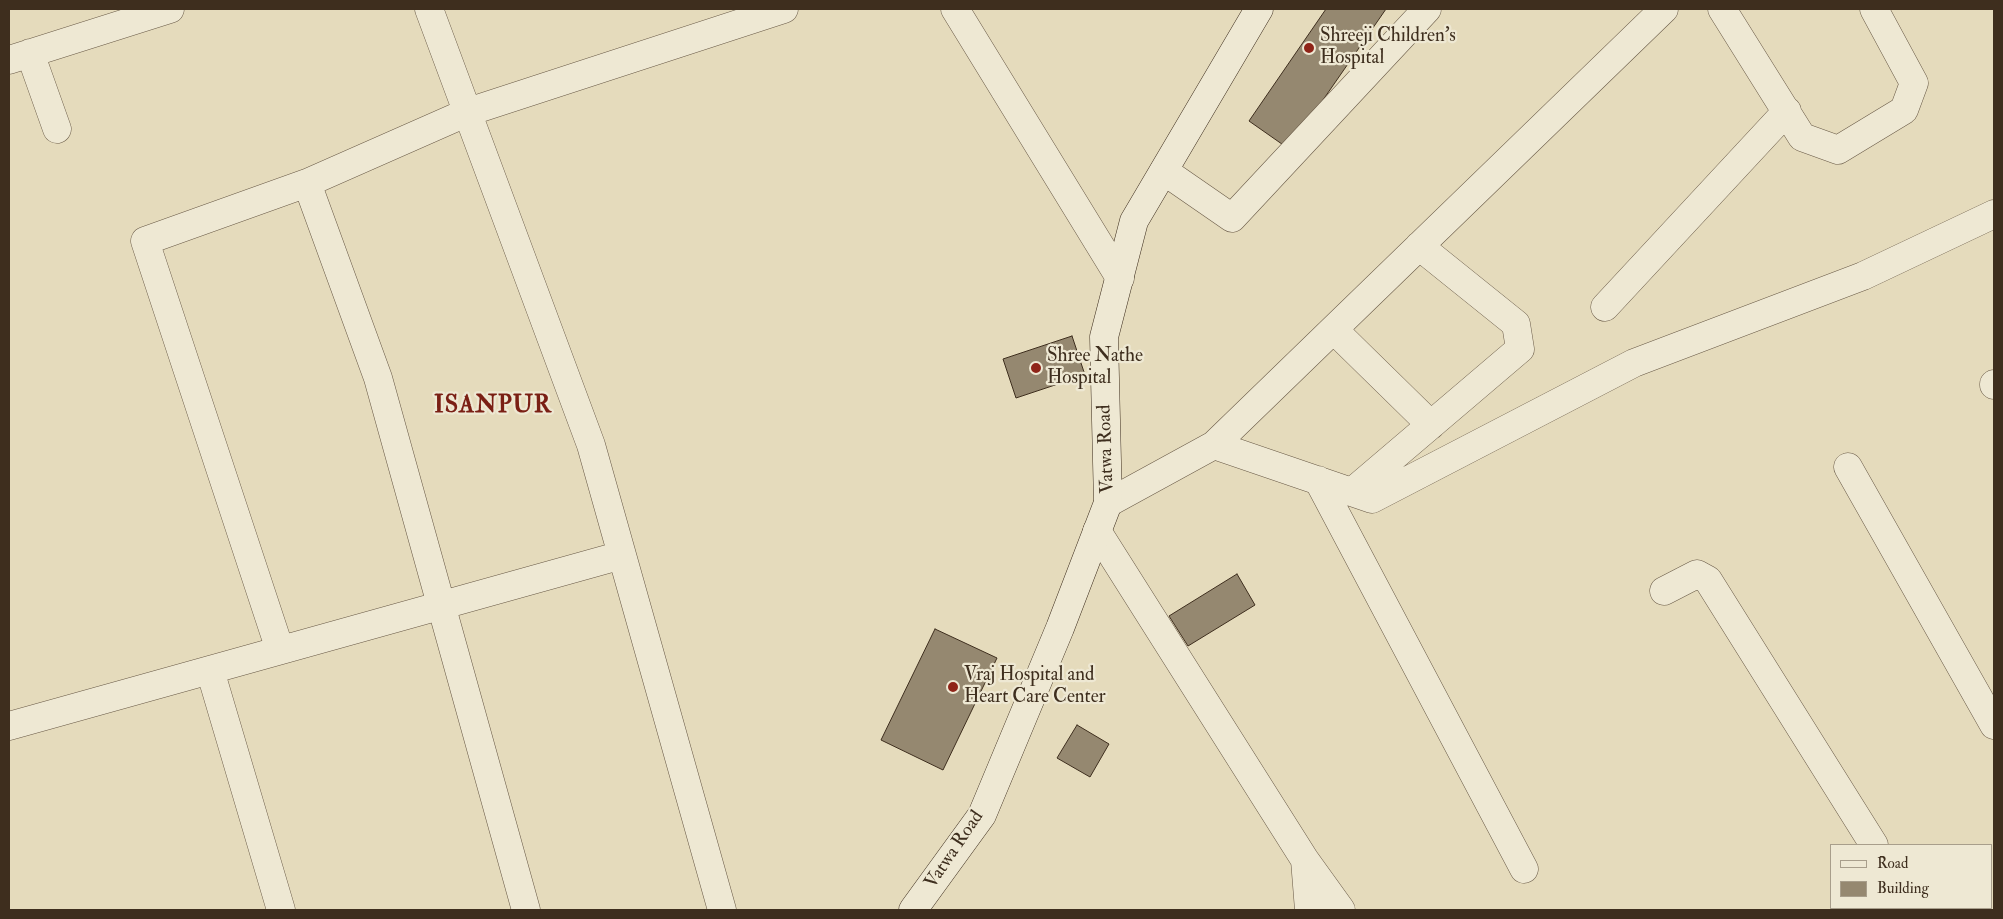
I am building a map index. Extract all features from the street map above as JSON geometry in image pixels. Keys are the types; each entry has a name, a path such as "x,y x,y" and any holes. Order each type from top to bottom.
{"street":[{"path":"57,129 20,56 115,17 170,9"},
{"path":"429,9 591,445 722,910"},
{"path":"280,650 145,241 307,183 468,112 784,9"},
{"path":"955,9 1120,278"},
{"name":"Vatwa Road","path":"913,910 982,815 1060,628 1108,502 1104,337 1134,220 1259,9"},
{"path":"1164,171 1232,218 1427,9"},
{"path":"1108,502 1214,445 1664,9"},
{"path":"1722,9 1802,137 1838,150 1904,110 1914,83 1874,9"},
{"path":"1605,307 1787,111"},
{"path":"307,183 378,378 526,910"},
{"path":"1214,445 1372,499 1634,363 1863,276 1994,214"},
{"path":"1352,492 1520,350 1516,324 1419,246"},
{"path":"1334,330 1431,425"},
{"path":"1848,467 1994,725"},
{"path":"1318,480 1524,868"},
{"path":"1097,530 1306,860 1341,910"},
{"path":"9,726 622,555"},
{"path":"1664,591 1697,574 1708,580 1873,844"},
{"path":"210,670 281,910"},
{"path":"1306,860 1309,910"}],"building":[{"path":"1326,9 1386,9 1289,149 1249,121"},
{"path":"1072,336 1085,375 1016,398 1003,359"},
{"path":"1237,574 1255,605 1188,646 1169,616"},
{"path":"935,629 997,658 943,770 881,740"},
{"path":"1077,725 1109,744 1090,777 1057,758"}],"place":[{"name":"Shreeji Children's Hospital","path":"1309,48"},
{"name":"Shree Nathe Hospital","path":"1036,368"},
{"name":"Vraj Hospital and Heart Care Center","path":"953,687"}],"district":[{"name":"ISANPUR","path":"493,407"}]}
